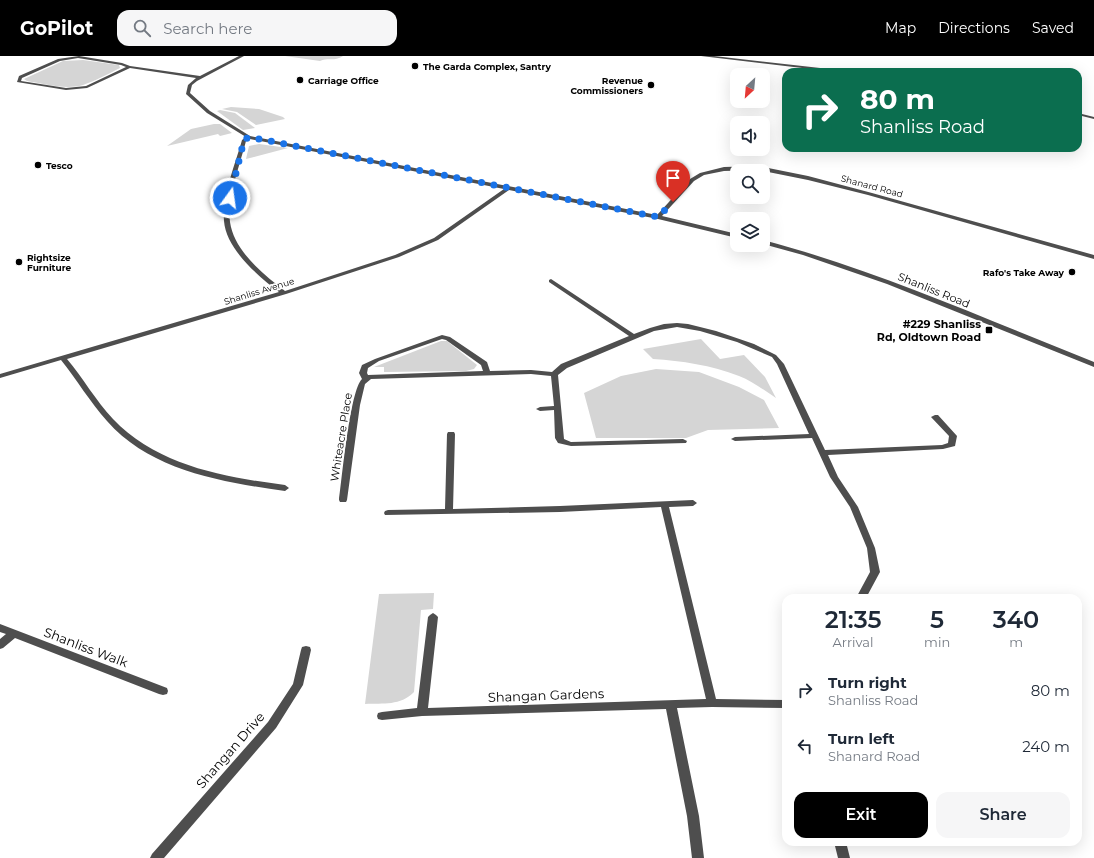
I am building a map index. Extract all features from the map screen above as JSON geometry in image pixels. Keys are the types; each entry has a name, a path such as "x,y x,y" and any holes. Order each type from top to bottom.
{"street":[{"path":"242,56 200,77 190,85 188,93 194,101 226,124 249,137 507,189 658,217 730,234"},
{"path":"703,56 811,68"},
{"path":"129,67 87,86 66,89 19,82 20,77 59,60 78,57 122,64 129,67 200,77"},
{"path":"1082,115 1094,118"},
{"path":"249,137 244,140 227,209 227,224 233,240 243,255 266,279 284,293"},
{"name":"Shanard Road","path":"658,217 692,180 702,174 724,170 758,168 870,194 1094,257"},
{"name":"Shanliss Avenue","path":"0,376 284,293 397,256 430,242 507,189"},
{"name":"Shanliss Road","path":"770,244 841,265 898,285 1094,365"},
{"path":"551,281 634,337"},
{"path":"366,380 369,377 531,372 554,374 564,366 652,329 666,326 695,328 774,356 780,364 834,477 854,507 871,548 875,572 863,594"},
{"name":"Whiteacre Place","path":"342,500 356,405 362,383 366,380 363,373 365,367 377,360 442,337 448,338 484,364 487,374"},
{"path":"62,357 110,420 127,436 161,457 206,474 249,484 285,488"},
{"path":"554,374 560,438 565,443 683,441"},
{"path":"540,409 558,408"},
{"path":"823,453 942,447 952,444 953,436 935,417"},
{"path":"449,511 451,434"},
{"path":"735,439 814,436"},
{"path":"388,513 560,509 693,503"},
{"path":"664,504 712,703"},
{"path":"422,712 433,617"},
{"name":"Shanliss Walk","path":"0,628 163,690"},
{"path":"0,645 14,633"},
{"name":"Shangan Drive","path":"156,858 272,725 298,685 306,650"},
{"name":"Shangan Gardens","path":"382,716 422,712 671,706 712,703 782,704"},
{"path":"671,706 693,816 698,858"},
{"path":"841,846 844,858"}],"shaded area":[{"path":"285,56 343,56 337,59 326,59 320,61"},
{"path":"83,60 119,65 120,68 92,82 69,87 55,86 27,81 24,79 63,61"},
{"path":"231,107 259,109 285,119 256,125 237,112 222,109"},
{"path":"220,110 235,113 255,128 243,130 217,111"},
{"path":"220,124 232,133 220,136 218,134 167,146 191,129"},
{"path":"259,144 288,148 246,159 249,146"},
{"path":"701,339 720,359 744,355 765,377 776,398 739,376 696,364 653,359 643,349"},
{"path":"441,341 447,341 477,365 474,369 466,371 384,372 384,367 374,367"},
{"path":"656,369 699,372 739,387 764,400 779,428 708,430 686,438 596,438 584,393 621,376"},
{"path":"434,593 433,609 421,610 414,692 403,700 397,702 365,704 379,594"}],"place":[{"name":"The Garda Complex, Santry","path":"415,66"},
{"name":"Carriage Office","path":"300,80"},
{"name":"Revenue Commissioners","path":"651,85"},
{"name":"Tesco","path":"38,165"},
{"name":"Rightsize Furniture","path":"19,262"},
{"name":"Rafo's Take Away","path":"1072,272"},
{"name":"#229 Shanliss Rd, Oldtown Road","path":"989,330"}],"route":[{"path":"230,198 244,140 249,137 492,186 658,217 673,202"}]}
